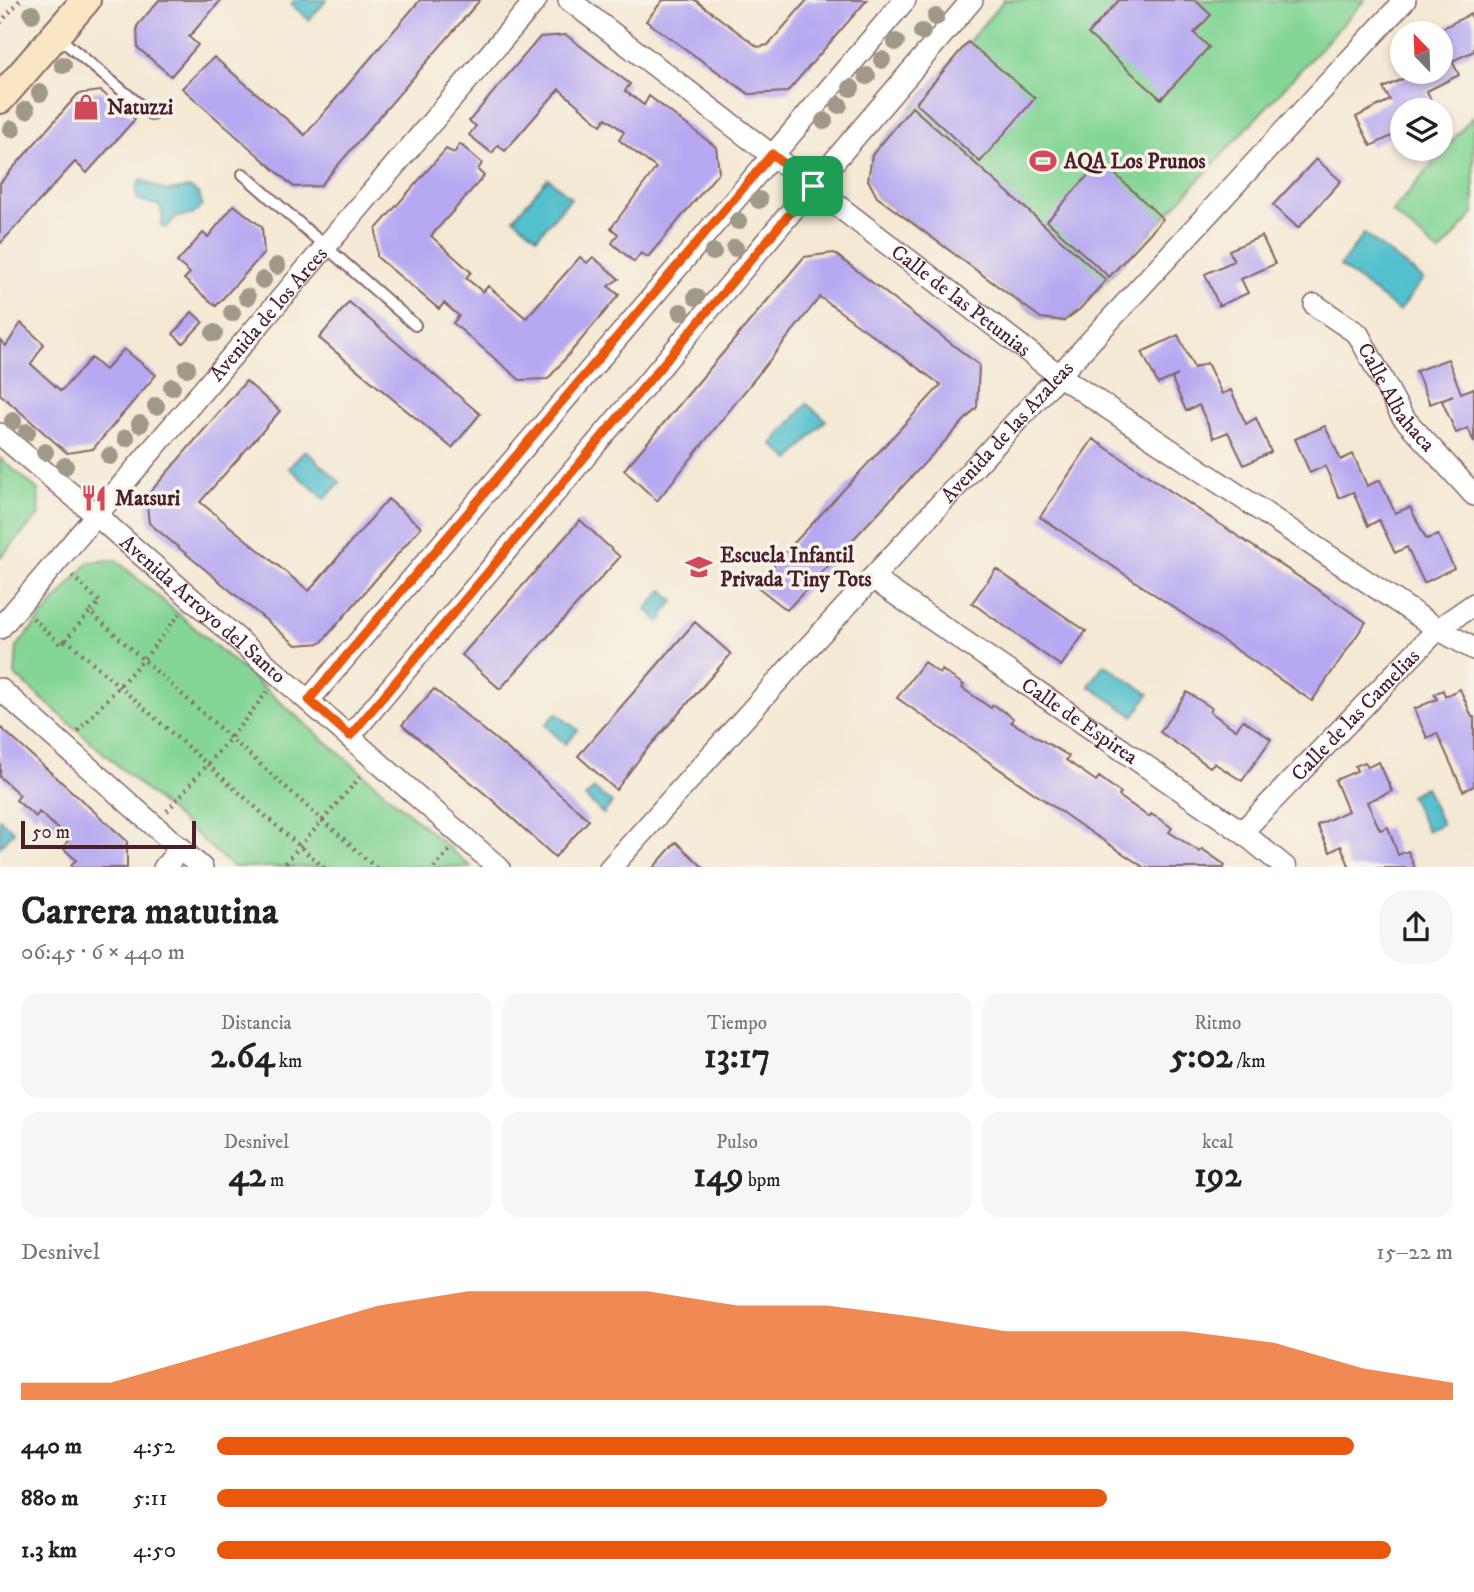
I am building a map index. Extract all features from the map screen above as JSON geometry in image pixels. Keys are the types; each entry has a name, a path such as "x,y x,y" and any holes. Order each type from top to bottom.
{"main road":[{"path":"0,99 86,0"}],"street":[{"name":"Avenida de los Arces","path":"0,628 536,0"},
{"name":"Calle de las Petunias","path":"569,0 1060,376 1438,629 1474,649"},
{"path":"309,700 905,0"},
{"path":"350,736 972,0"},
{"name":"Avenida de las Azaleas","path":"610,867 872,578 1405,0"},
{"name":"Calle Albahaca","path":"1315,305 1358,334 1402,416 1474,495"},
{"name":"Avenida Arroyo del Santo","path":"0,435 96,515 499,867"},
{"name":"Calle de Espirea","path":"872,578 1242,832 1286,867"},
{"name":"Calle de las Camelias","path":"1242,832 1438,629 1474,604"},
{"path":"0,690 202,867"},
{"path":"164,867 181,848"}],"lane":[{"path":"55,35 152,115"},
{"path":"243,174 415,325"}],"path":[{"path":"0,23 20,0"},
{"path":"32,618 61,645 100,601 70,573"},
{"path":"90,612 376,867"},
{"path":"75,734 144,659 182,612"},
{"path":"66,639 324,867"},
{"path":"164,815 270,688"},
{"path":"281,867 366,771"},
{"path":"434,867 453,847"}],"green space":[{"name":"AQA Los Prunos","path":"1004,0 1365,0 1080,309 1064,321 1041,318 877,197 868,180 872,155"},
{"path":"1473,116 1474,213 1440,253 1392,212 1435,161 1453,161 1453,140"},
{"path":"0,458 38,490 39,515 0,558"},
{"path":"116,560 471,867 233,867 15,675 17,646 89,562"}],"water":[{"path":"295,0 327,0 309,20 291,4"},
{"path":"548,178 571,198 537,237 514,218"},
{"path":"141,180 166,191 191,188 199,194 202,205 193,215 176,217 166,228 161,226 163,218 160,206 138,200 136,190"},
{"path":"1364,234 1423,279 1399,311 1340,266"},
{"path":"807,404 826,420 790,460 772,444"},
{"path":"305,450 340,482 325,499 289,468"},
{"path":"663,590 674,601 660,622 646,609"},
{"path":"1104,664 1149,694 1134,716 1089,686"},
{"path":"556,713 578,730 565,744 545,725"},
{"path":"1425,787 1442,824 1427,831 1410,795"},
{"path":"594,789 612,803 603,814 585,797"},
{"path":"0,819 14,831 0,847"}],"building":[{"path":"159,0 221,0 189,37 198,45 171,76 138,48 137,26"},
{"path":"420,0 480,0 320,186 294,187 182,88 214,57 305,135"},
{"path":"663,0 695,0 758,47 768,45 807,0 867,0 787,92 749,94 646,21"},
{"path":"1119,0 1195,0 1211,15 1194,33 1209,47 1161,99 1088,34"},
{"path":"1470,14 1474,22 1474,51 1453,61 1453,23"},
{"path":"566,35 630,84 625,91 644,105 649,96 716,147 719,172 648,257 641,253 634,262 612,243 618,234 611,228 656,168 619,140 624,132 606,118 601,125 559,89 505,151 498,145 492,153 469,135 476,126 469,121 540,37"},
{"path":"968,42 1035,98 980,162 916,103"},
{"path":"1453,63 1459,75 1453,78"},
{"path":"1392,84 1441,84 1427,91 1430,98 1390,100 1383,88"},
{"path":"101,91 135,119 87,173 75,162 0,244 0,183 78,94"},
{"path":"1390,100 1390,137 1371,146 1356,117"},
{"path":"912,107 1106,280 1080,309 1064,321 1041,318 877,197 868,180 872,155"},
{"path":"460,144 482,163 478,170 484,176 431,236 471,272 466,278 483,292 488,286 526,318 580,257 587,263 593,257 619,279 608,286 619,295 548,379 520,380 453,323 459,316 444,303 439,309 377,257 376,229 446,149 454,153"},
{"path":"1316,159 1341,181 1298,228 1273,205"},
{"path":"1101,161 1163,219 1109,277 1047,221"},
{"path":"234,205 262,227 264,253 216,306 184,279 190,273 177,262 203,233 208,237"},
{"path":"1262,236 1275,264 1241,279 1248,293 1219,306 1205,274 1234,261 1229,250"},
{"path":"834,253 979,365 977,407 787,610 755,585 941,385 820,297 657,501 624,470 804,257"},
{"path":"349,302 480,414 452,448 319,338"},
{"path":"192,312 203,322 183,343 173,334"},
{"path":"21,323 44,344 31,364 61,391 91,358 105,370 124,349 156,375 93,449 67,453 0,394 0,340 6,346"},
{"path":"1178,335 1194,368 1207,363 1222,394 1231,390 1246,424 1256,418 1271,452 1244,465 1228,432 1214,438 1199,405 1186,411 1172,379 1178,375 1158,384 1142,352"},
{"path":"1448,359 1461,393 1474,388 1474,443 1468,428 1456,433 1442,401 1453,395 1430,404 1416,371"},
{"path":"246,381 280,411 200,502 309,591 388,499 421,527 321,643 296,645 149,523 146,497"},
{"path":"1325,426 1341,460 1353,454 1367,486 1380,480 1395,513 1410,507 1426,539 1438,535 1454,568 1424,583 1407,547 1395,553 1379,520 1368,526 1353,492 1339,498 1325,466 1310,473 1295,439"},
{"path":"1093,439 1366,622 1312,701 1040,517"},
{"path":"580,520 620,557 500,689 462,655"},
{"path":"996,569 1086,631 1061,666 972,603"},
{"path":"695,622 731,654 643,754 616,790 578,756"},
{"path":"924,662 940,674 942,670 964,685 962,688 991,708 993,705 1005,712 1013,718 1011,722 1069,756 1066,760 1096,781 1099,777 1121,793 1119,796 1149,817 1151,814 1172,828 1169,832 1200,852 1202,849 1224,867 1143,867 897,698"},
{"path":"434,689 589,820 555,857 490,798 402,725"},
{"path":"1460,689 1474,717 1474,786 1463,791 1437,733 1427,738 1414,709 1437,699 1434,694 1443,690 1445,696"},
{"path":"1187,692 1212,708 1210,712 1236,730 1243,720 1271,739 1242,781 1214,763 1210,767 1160,732"},
{"path":"0,727 127,841 127,867 72,867 71,865 76,860 63,848 69,839 39,812 36,817 16,800 20,795 0,777"},
{"path":"1365,762 1368,767 1379,762 1392,791 1367,802 1380,830 1388,827 1398,855 1408,851 1415,867 1350,867 1341,846 1330,852 1317,825 1348,811 1335,780 1357,771 1355,766"},
{"path":"676,842 703,867 654,867"}],"place":[{"name":"Natuzzi","path":"86,107"},
{"name":"AQA Los Prunos","path":"1043,161"},
{"name":"Matsuri","path":"94,498"},
{"name":"Escuela Infantil Privada Tiny Tots","path":"699,567"}],"route":[{"path":"772,154 813,186 350,736 309,700 772,154"}]}
